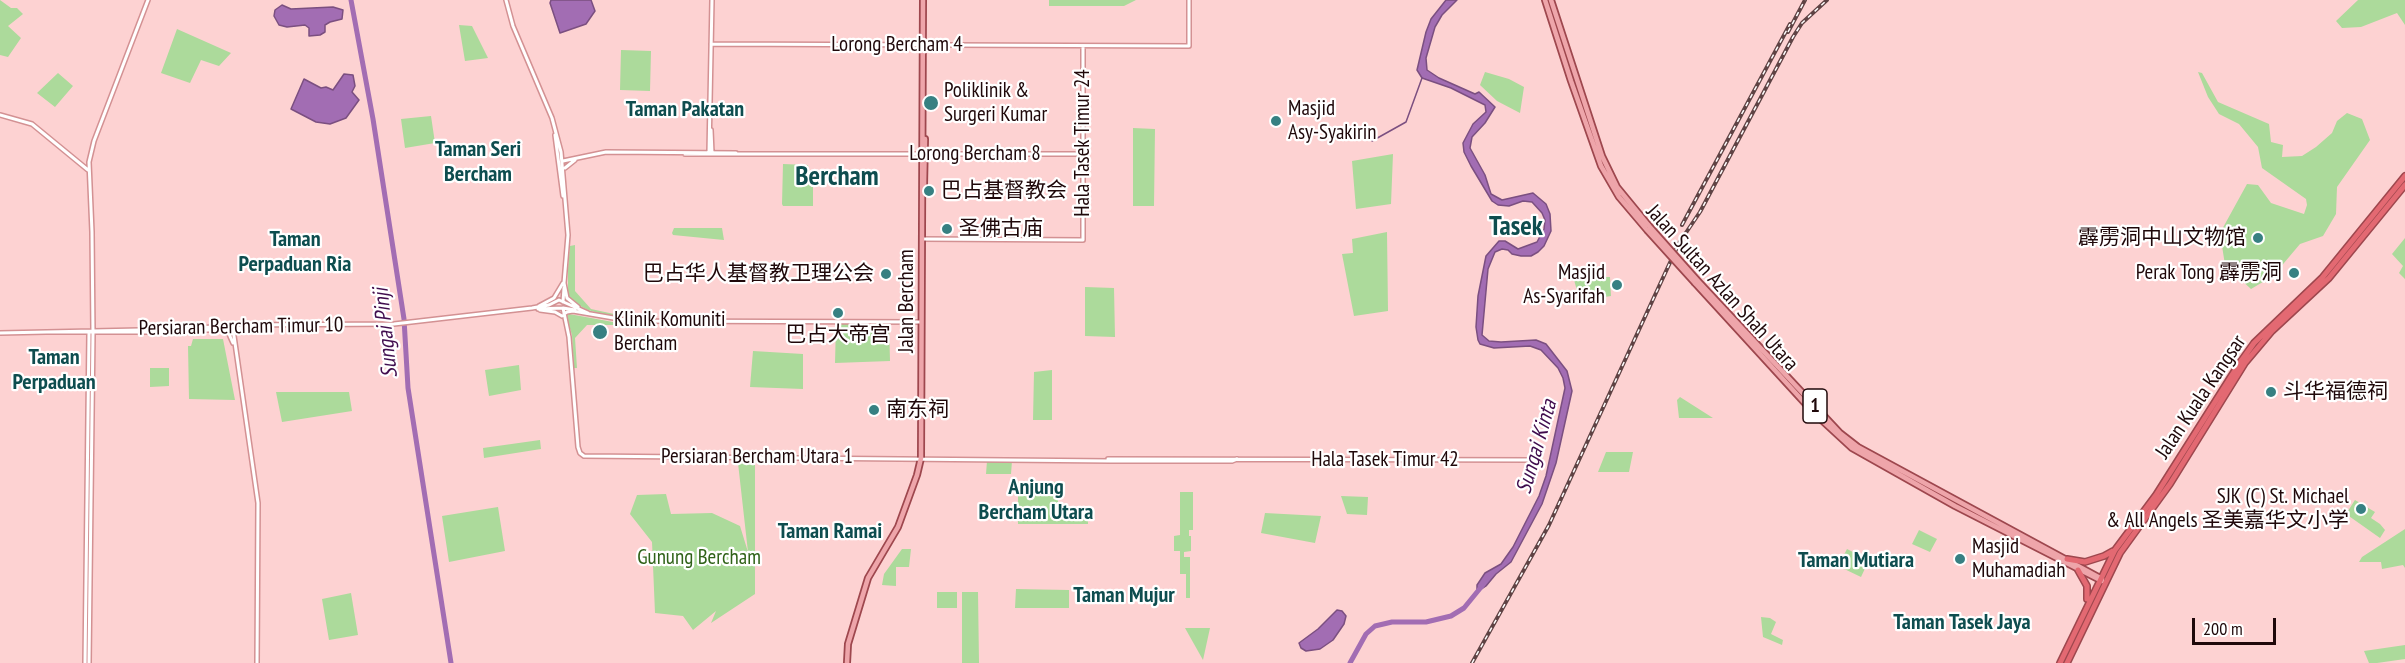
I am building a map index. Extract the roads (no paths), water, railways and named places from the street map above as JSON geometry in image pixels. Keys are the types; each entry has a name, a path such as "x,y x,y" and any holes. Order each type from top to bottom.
{"highway":[{"name":"Jalan Kuala Kangsar","path":"2064,663 2087,606 2101,580 2153,509 2254,343 2322,278 2405,176"},
{"name":"Jalan Kuala Kangsar","path":"2064,663 2074,647 2115,550 2164,488 2257,347 2329,278 2405,185"},
{"path":"2148,516 2158,512 2156,507 2164,488"},
{"path":"2128,532 2148,510 2153,509"},
{"path":"2067,559 2085,562 2115,550"},
{"path":"2078,570 2087,586 2087,606"}],"main road":[{"name":"Jalan Bercham","path":"847,663 848,644 874,566 898,527 922,458 924,0"},
{"name":"Jalan Sultan Azlan Shah Utara","path":"1545,0 1601,166 1619,197 1836,435 1851,448 1873,461 2101,580"},
{"name":"Jalan Sultan Azlan Shah Utara","path":"1551,0 1602,156 1617,186 1648,228"},
{"name":"Jalan Sultan Azlan Shah Utara","path":"1696,281 1840,433 1876,458 2067,559 2101,580"},
{"path":"1944,494 1955,505 1965,505"}],"street":[{"path":"89,663 91,331 93,323 92,232 88,170 94,141 148,0"},
{"path":"506,0 513,27 542,94 555,131 561,152 561,174"},
{"path":"562,162 606,152 709,153 712,0"},
{"name":"Lorong Bercham 4","path":"711,45 1189,46 1190,0"},
{"name":"Hala Tasek Timur 24","path":"923,239 1083,240 1083,46"},
{"path":"0,115 32,124 88,170"},
{"path":"555,131 567,237"},
{"path":"556,144 564,170 567,237 564,302 560,308"},
{"path":"561,152 566,158 574,159"},
{"name":"Lorong Bercham 8","path":"709,153 1083,154"},
{"name":"Lorong Bercham 8","path":"709,153 717,155 759,154"},
{"path":"564,170 574,159"},
{"path":"556,302 564,282"},
{"path":"534,309 553,299 564,282"},
{"path":"564,282 569,301 582,311"},
{"path":"556,302 563,316"},
{"path":"534,309 556,302 564,302 582,311 616,320 922,323"},
{"path":"534,309 560,308 582,311"},
{"path":"534,309 555,312 563,316"},
{"name":"Persiaran Bercham Timur 10","path":"91,331 394,324 534,309"},
{"path":"563,316 568,311 582,311"},
{"name":"Persiaran Bercham Utara 1","path":"563,316 570,348 578,447 582,455 593,457 1005,459"},
{"name":"Persiaran Bercham Timur 10","path":"231,328 409,323"},
{"path":"0,333 136,332 242,326"},
{"path":"233,343 237,330 253,327"},
{"path":"231,328 258,503 257,663"},
{"path":"130,329 136,332"},
{"path":"207,329 226,331 230,334 233,343"},
{"name":"Hala Tasek Timur 42","path":"1005,459 1533,460"},
{"path":"85,663 89,509"}],"waterway":[{"name":"Sungai Pinji","path":"351,0 373,119 404,319 408,388 451,663"},
{"path":"1372,141 1406,122 1422,78"},
{"name":"Sungai Kinta","path":"1350,663 1366,634 1375,626 1392,622 1426,622 1451,616 1464,608 1482,586"}],"railway":[{"path":"1788,32 1805,0"},
{"path":"1472,663 1549,525 1679,243 1700,212 1793,37 1802,23 1827,0"},
{"path":"1682,225 1790,24"}],"place":[{"name":"Poliklinik & Surgeri Kumar","path":"931,103"},
{"name":"Masjid Asy-Syakirin","path":"1276,121"},
{"name":"巴占基督教会","path":"929,191"},
{"name":"圣佛古庙","path":"947,229"},
{"name":"霹雳洞中山文物馆","path":"2258,238"},
{"name":"Perak Tong 霹雳洞","path":"2294,273"},
{"name":"巴占华人基督教卫理公会","path":"886,274"},
{"name":"Masjid As-Syarifah","path":"1617,285"},
{"name":"巴占大帝宫","path":"838,313"},
{"name":"Klinik Komuniti Bercham","path":"600,332"},
{"name":"斗华福德祠","path":"2271,392"},
{"name":"南东祠","path":"874,410"},
{"name":"SJK (C) St. Michael & All Angels 圣美嘉华文小学","path":"2361,509"},
{"name":"Masjid Muhamadiah","path":"1960,559"}],"district":[{"name":"Taman Pakatan","path":"685,110"},
{"name":"Taman Seri Bercham","path":"478,162"},
{"name":"Bercham","path":"837,177"},
{"name":"Tasek","path":"1516,227"},
{"name":"Taman Perpaduan Ria","path":"295,252"},
{"name":"Taman Perpaduan","path":"54,370"},
{"name":"Anjung Bercham Utara","path":"1036,500"},
{"name":"Taman Ramai","path":"830,532"},
{"name":"Taman Mutiara","path":"1856,561"},
{"name":"Taman Mujur","path":"1124,596"},
{"name":"Taman Tasek Jaya","path":"1962,623"}],"park label":[{"name":"Gunung Bercham","path":"699,558"}]}
